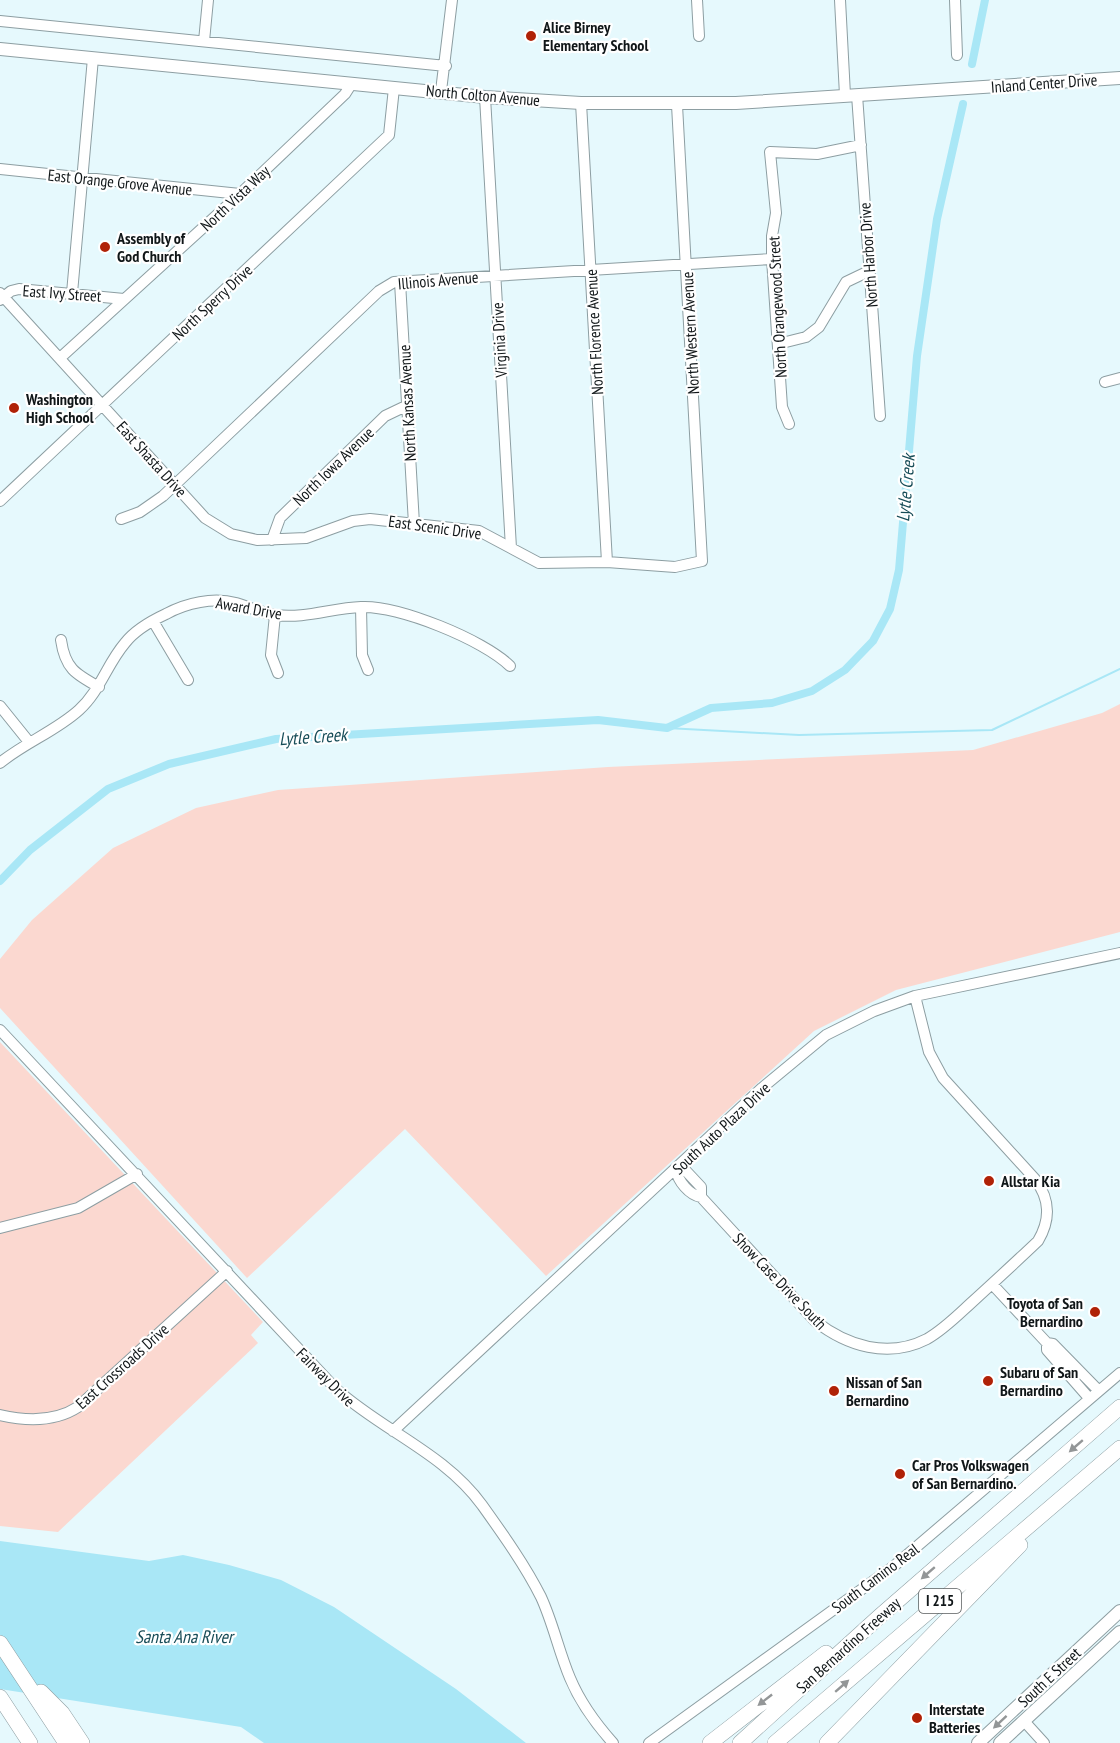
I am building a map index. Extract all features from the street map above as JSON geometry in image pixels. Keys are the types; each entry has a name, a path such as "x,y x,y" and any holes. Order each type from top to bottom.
{"highway":[{"name":"San Bernardino Freeway","path":"740,1743 879,1616 1120,1407"},
{"name":"San Bernardino Freeway","path":"777,1743 1120,1448"},
{"path":"827,1743 1083,1480"},
{"path":"710,1743 844,1639 879,1616"},
{"path":"0,1643 66,1743"},
{"path":"14,1665 62,1713 82,1743"},
{"path":"4,1703 30,1743"}],"main road":[{"name":"North Colton Avenue","path":"0,49 485,97 581,103 677,105 967,88"},
{"name":"Inland Center Drive","path":"967,88 1120,78"},
{"name":"South E Street","path":"978,1743 1120,1611"},
{"name":"South E Street","path":"1000,1743 1120,1632"}],"street":[{"path":"204,41 208,0"},
{"path":"441,91 446,66 452,0"},
{"path":"697,0 699,36"},
{"name":"North Harbor Drive","path":"840,0 851,95 861,145 880,416"},
{"path":"955,0 957,55"},
{"name":"North Colton Avenue","path":"0,21 446,66"},
{"path":"72,293 93,58"},
{"name":"North Vista Way","path":"60,358 240,194 345,94 352,83"},
{"name":"North Sperry Drive","path":"0,501 389,135 394,88"},
{"name":"Virginia Drive","path":"485,97 511,548"},
{"name":"North Florence Avenue","path":"581,103 607,562"},
{"name":"North Western Avenue","path":"677,105 702,561"},
{"name":"North Orangewood Street","path":"789,424 782,406 772,259 772,236 776,213 770,152 817,153 861,145"},
{"name":"East Orange Grove Avenue","path":"0,170 240,194"},
{"name":"Illinois Avenue","path":"121,519 150,507 379,291 393,282 772,259"},
{"path":"778,344 806,337 819,327 846,282 869,271"},
{"name":"North Kansas Avenue","path":"400,282 414,524"},
{"name":"East Ivy Street","path":"1,297 19,288 124,299"},
{"name":"East Shasta Drive","path":"1,297 60,358 205,518 220,528 245,538 272,540"},
{"path":"1105,382 1120,378"},
{"name":"North Iowa Avenue","path":"272,540 280,518 385,416 408,405"},
{"name":"East Scenic Drive","path":"272,540 306,538 361,519 479,531 539,563 607,562 675,567 702,561"},
{"name":"Award Drive","path":"0,763 77,712 99,687 126,641 153,621 184,606 226,601 275,615 310,615 362,607 385,607 431,623 498,655 510,666"},
{"path":"362,607 362,655 368,670"},
{"path":"275,615 271,655 278,673"},
{"path":"153,621 188,680"},
{"path":"61,640 64,658 69,667 82,678 99,687"},
{"path":"0,706 29,742"},
{"name":"South Auto Plaza Drive","path":"393,1431 809,1047 846,1023 915,996 1120,953"},
{"name":"Show Case Drive South","path":"676,1170 686,1171 701,1187 701,1197 815,1321 829,1332 855,1344 876,1349 892,1348 928,1338 992,1284 1038,1241 1048,1218 1046,1198 1035,1179 943,1078 931,1059 915,996"},
{"name":"Fairway Drive","path":"0,1030 336,1389 357,1408 447,1467 481,1504 536,1587 547,1610 571,1680 588,1710 613,1743"},
{"path":"0,1228 78,1208 137,1174"},
{"name":"East Crossroads Drive","path":"0,1415 26,1419 47,1418 60,1416 78,1407 227,1271"},
{"path":"992,1284 1047,1343 1053,1344 1099,1391"},
{"path":"1047,1343 1047,1350 1089,1398"},
{"name":"South Camino Real","path":"649,1743 894,1566 1120,1373"},
{"path":"1024,1721 1044,1743"}],"shaded area":[{"path":"1120,704 1120,932 896,990 814,1031 546,1276 405,1129 247,1278 0,1008 0,959 32,920 113,848 196,808 278,790 608,767 973,750 1102,713"},
{"path":"0,1042 263,1322 251,1335 258,1343 58,1532 0,1526"}],"water":[{"name":"Santa Ana River","path":"0,1541 149,1561 183,1555 281,1580 334,1607 456,1689 526,1743 264,1743 241,1727 0,1689"}],"waterway":[{"name":"Lytle Creek","path":"972,64 985,0"},
{"name":"Lytle Creek","path":"0,881 30,850 108,789 169,764 276,739 598,720 667,728 711,708 772,703 812,691 845,670 873,641 890,609 899,570 917,356 937,219 963,104"},
{"name":"Lytle Creek","path":"667,728 799,735 992,730 1120,669"}],"place":[{"name":"Alice Birney Elementary School","path":"531,36"},
{"name":"Assembly of God Church","path":"105,247"},
{"name":"Washington High School","path":"14,408"},
{"name":"Allstar Kia","path":"989,1181"},
{"name":"Toyota of San Bernardino","path":"1095,1312"},
{"name":"Subaru of San Bernardino","path":"988,1381"},
{"name":"Nissan of San Bernardino","path":"834,1391"},
{"name":"Car Pros Volkswagen of San Bernardino.","path":"900,1474"},
{"name":"Interstate Batteries","path":"917,1718"}]}
